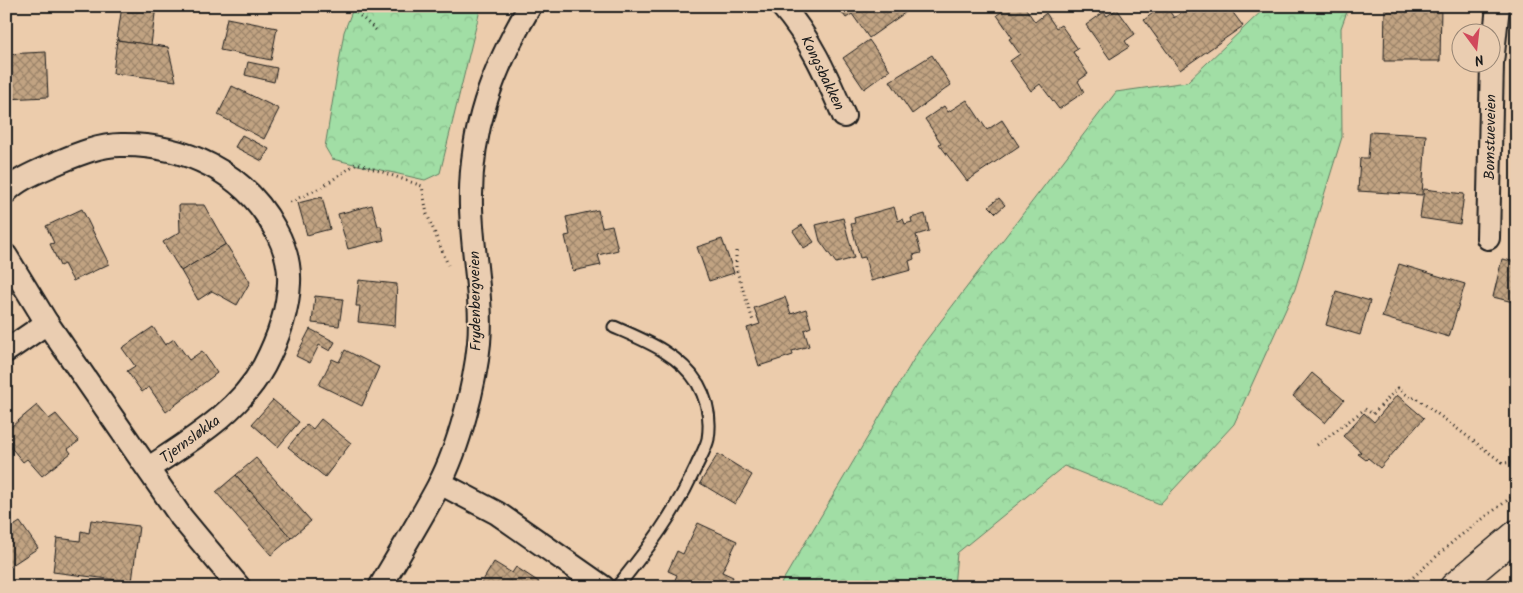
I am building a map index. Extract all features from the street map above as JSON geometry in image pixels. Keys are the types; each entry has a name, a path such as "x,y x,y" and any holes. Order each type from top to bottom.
{"main road":[{"path":"1454,587 1517,534"}],"street":[{"name":"Frydenbergveien","path":"380,587 440,483 470,396 479,342 478,285 471,207 476,135 488,91 499,63 507,45 530,6"},
{"name":"Kongsbakken","path":"782,6 798,24 814,50 844,116"},
{"name":"Bomstueveien","path":"1488,238 1492,63 1498,6"},
{"name":"Tjernsløkka","path":"6,192 49,167 80,153 119,145 169,148 211,164 240,183 267,213 284,246 290,282 283,319 264,366 244,395 206,431 149,468"},
{"name":"Tjernsløkka","path":"6,256 47,324 149,468 181,517 239,587"},
{"path":"6,351 47,324"},
{"path":"440,483 496,513 603,587"}],"lane":[{"path":"614,327 655,345 685,368 697,383 703,396 709,422 707,440 668,522 617,587"}],"path":[{"path":"349,6 376,30"},
{"path":"267,213 322,187 357,163 422,186 426,214 449,269"},
{"path":"736,252 736,268 753,321"},
{"path":"1317,445 1366,409 1373,414 1398,388 1412,399 1415,397 1503,463 1517,462"},
{"path":"1402,587 1456,539 1517,493"}],"green space":[{"path":"354,6 481,6 440,173 425,180 332,159 325,147 344,32"},
{"path":"1267,6 1349,6 1341,28 1342,137 1295,289 1234,424 1160,504 1064,466 957,553 954,587 779,587 921,347 1116,92 1187,82"}],"building":[{"path":"122,6 156,6 151,45 117,40"},
{"path":"837,6 902,6 906,12 869,38 852,14 846,18"},
{"path":"1009,6 1024,6 1035,22 1046,13 1056,28 1061,25 1078,49 1073,52 1088,74 1078,81 1084,92 1059,109 1040,84 1031,91 1010,61 1020,54 1009,39 1012,37 997,15"},
{"path":"1162,6 1166,6 1174,18 1190,6 1228,6 1243,26 1180,70 1144,20"},
{"path":"1385,6 1441,6 1440,61 1384,61"},
{"path":"1117,9 1135,34 1125,41 1129,47 1110,59 1086,25 1104,12 1107,16"},
{"path":"227,18 277,28 271,60 220,50"},
{"path":"117,40 168,47 176,81 113,73"},
{"path":"869,40 890,70 864,89 843,58"},
{"path":"46,52 48,97 6,99 6,54"},
{"path":"932,55 951,85 912,114 890,81"},
{"path":"248,62 277,68 274,82 245,75"},
{"path":"232,86 279,109 264,139 218,115"},
{"path":"967,100 987,130 1002,120 1019,146 967,181 939,144 941,143 925,119 944,106 948,112"},
{"path":"1370,132 1426,135 1422,195 1358,191 1360,158 1368,158"},
{"path":"242,135 269,149 262,161 235,147"},
{"path":"1424,189 1464,194 1460,224 1420,218"},
{"path":"322,197 330,229 307,235 298,203"},
{"path":"999,198 1005,205 996,213 989,206"},
{"path":"179,205 204,205 226,244 181,271 163,242 180,232"},
{"path":"372,205 378,226 381,226 384,240 348,249 338,214"},
{"path":"894,207 898,221 903,219 905,224 912,222 911,218 925,214 929,231 916,235 921,253 913,255 914,259 909,261 911,270 871,281 865,257 860,258 851,224 855,223 854,218"},
{"path":"82,209 109,264 73,281 64,264 60,266 50,244 54,243 46,226"},
{"path":"598,210 602,227 612,225 618,250 598,255 601,265 573,271 565,236 570,235 566,217"},
{"path":"843,218 854,258 836,263 820,241 816,225"},
{"path":"802,225 814,242 804,248 793,231"},
{"path":"722,239 734,273 709,281 697,247"},
{"path":"226,244 250,282 237,305 212,291 198,300 181,271"},
{"path":"1502,259 1517,262 1517,303 1493,297"},
{"path":"1399,264 1465,284 1449,337 1382,317"},
{"path":"359,280 397,284 395,326 358,322 360,306 356,306"},
{"path":"1336,291 1370,301 1360,335 1326,325"},
{"path":"315,296 343,299 339,326 312,323"},
{"path":"785,297 791,314 806,309 811,327 804,330 809,346 792,351 793,355 759,366 747,328 760,324 754,308"},
{"path":"153,327 165,345 174,339 189,360 202,351 217,373 166,412 149,387 142,392 127,371 135,366 122,348"},
{"path":"310,329 335,342 330,351 319,345 310,363 296,356"},
{"path":"345,350 379,367 362,406 319,385 332,359 339,362"},
{"path":"1312,373 1344,400 1325,423 1293,396"},
{"path":"1397,395 1424,418 1380,468 1368,458 1366,460 1358,454 1361,452 1343,436 1364,413 1374,422"},
{"path":"273,400 299,422 278,447 252,424"},
{"path":"37,405 49,419 56,414 79,441 68,449 71,453 42,476 27,459 23,462 8,444 12,441 6,434 6,431"},
{"path":"321,419 351,443 325,477 288,447 307,424 313,429"},
{"path":"718,454 752,475 735,504 700,483"},
{"path":"256,458 311,521 291,538 236,475"},
{"path":"236,475 291,538 271,555 216,492"},
{"path":"91,520 139,526 132,582 53,572 57,538 80,541 81,531 89,533"},
{"path":"20,522 38,548 6,569 6,531"},
{"path":"698,523 737,541 722,572 733,577 729,587 672,587 677,575 668,571 677,551 683,554"},
{"path":"494,562 512,573 516,567 539,582 536,587 479,587"}]}
